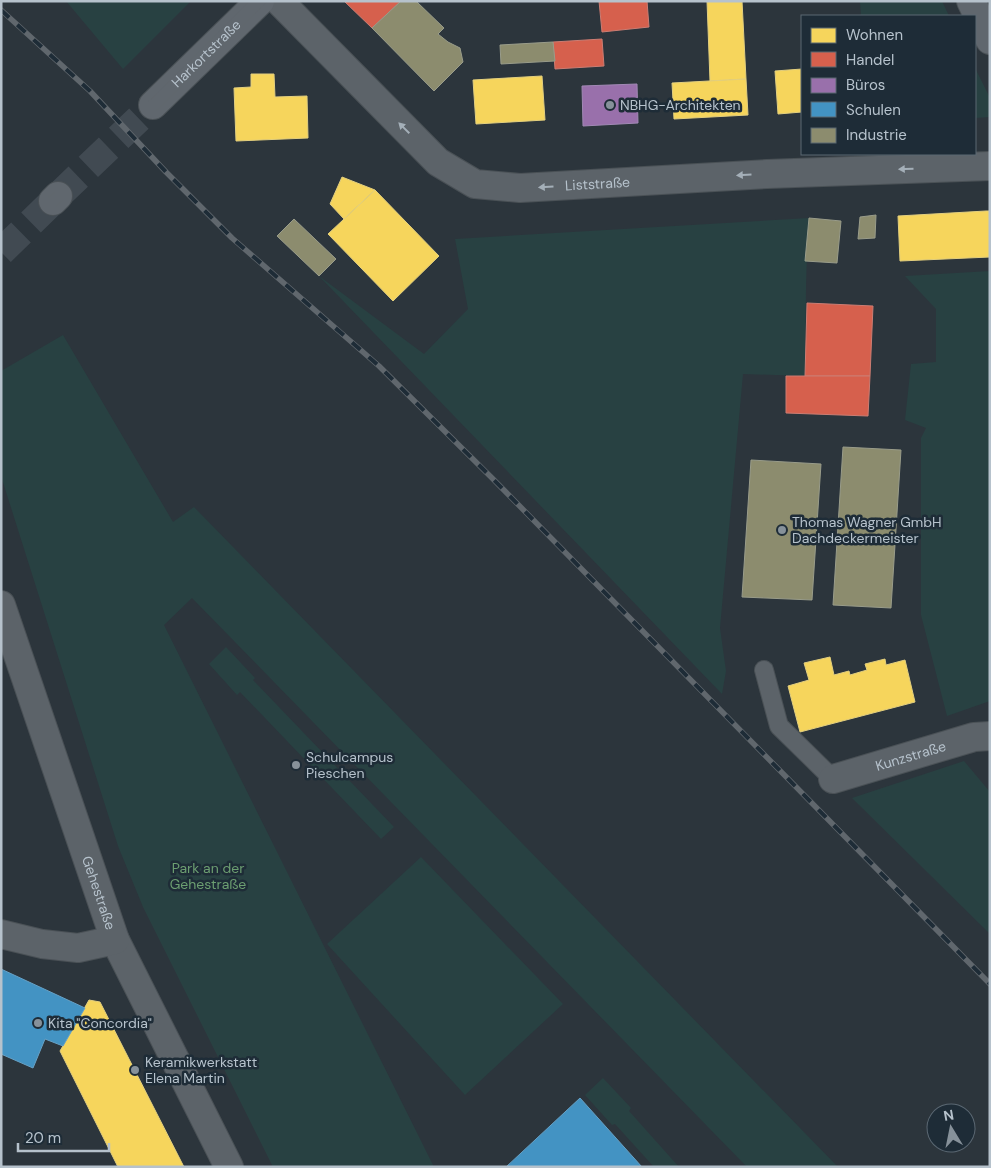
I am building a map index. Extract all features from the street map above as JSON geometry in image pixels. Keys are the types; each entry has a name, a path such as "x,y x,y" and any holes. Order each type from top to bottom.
{"street":[{"name":"Harkortstraße","path":"152,105 260,1"},
{"name":"Liststraße","path":"279,1 438,162 475,184 520,188 767,174 990,166"},
{"path":"971,1 990,40"},
{"name":"Gehestraße","path":"1,605 115,940 229,1167"},
{"name":"Kunzstraße","path":"834,779 974,737 990,736"},
{"path":"1,934 42,944 78,948 115,940"}],"lane":[{"path":"764,670 779,726 834,779"}],"green space":[{"path":"66,1 191,1 123,69"},
{"path":"860,1 942,1 949,15 861,15"},
{"path":"976,70 990,98 990,117 976,118"},
{"path":"809,218 806,277 805,376 743,374 720,628 726,671 722,694 319,276 424,354 468,309 455,239"},
{"path":"990,271 990,701 947,716 921,615 921,438 926,428 905,420 911,364 936,362 936,309 905,276"},
{"name":"Park an der Gehestraße","path":"63,335 173,522 194,507 838,1167 747,1167 192,598 164,625 434,1167 273,1167 143,907 118,846 1,476 1,371"},
{"path":"226,647 255,678 253,680 394,827 381,839 240,692 237,695 209,664"},
{"path":"964,761 990,792 990,934 852,798"},
{"path":"421,857 563,1004 465,1095 327,944"},
{"path":"603,1078 631,1108 629,1111 679,1167 654,1167 615,1124 612,1125 585,1095"}],"building: Wohnen":[{"path":"707,1 742,1 746,79 710,81"},
{"path":"801,69 801,112 778,114 775,71"},
{"path":"251,74 274,74 275,97 307,96 308,138 236,141 234,88 251,87"},
{"path":"542,76 545,120 476,124 473,80"},
{"path":"746,79 748,115 674,119 672,83"},
{"path":"342,177 375,190 344,219 330,204"},
{"path":"375,190 439,256 393,301 328,234"},
{"path":"990,211 990,257 900,261 898,216"},
{"path":"830,657 834,675 849,671 850,675 867,670 865,664 885,659 886,665 905,660 915,702 800,732 788,686 809,680 804,663"},
{"path":"89,1000 100,1002 184,1167 118,1167 60,1051"}],"building: Handel":[{"path":"344,1 401,1 372,28"},
{"path":"599,1 647,1 649,27 602,32"},
{"path":"602,39 604,66 555,69 553,42"},
{"path":"807,303 873,306 870,376 805,376"},
{"path":"786,376 870,376 868,416 786,413"}],"building: Büros":[{"name":"NBHG-Architekten","path":"637,84 638,123 583,126 582,86"}],"building: Schulen":[{"name":"Kita \"Concordia\"","path":"1,969 85,1008 63,1046 45,1039 33,1068 1,1054"},
{"path":"580,1098 642,1167 506,1167"}],"building: Industrie":[{"path":"401,1 416,1 444,28 438,34 460,48 463,62 434,91 372,28"},
{"path":"553,42 555,61 501,64 500,45"},
{"path":"876,215 875,238 858,239 860,217"},
{"path":"809,218 841,221 837,263 805,261"},
{"path":"294,219 336,259 319,276 277,236"},
{"path":"843,447 901,450 891,608 833,605"},
{"name":"Thomas Wagner GmbH Dachdeckermeister","path":"751,460 821,464 812,600 742,597"}],"tunnel":[{"path":"58,196 153,105"},
{"path":"1,252 53,201"}],"tram line":[{"path":"149,101 250,1"},
{"path":"157,110 268,1"},
{"path":"49,197 54,193"},
{"path":"57,206 62,201"}],"railway":[{"path":"1,10 90,91 166,172 232,238 379,366 493,479 990,984"}],"place":[{"name":"NBHG-Architekten","path":"610,105"},
{"name":"Thomas Wagner GmbH Dachdeckermeister","path":"782,530"},
{"name":"Schulcampus Pieschen","path":"296,765"},
{"name":"Kita \"Concordia\"","path":"38,1023"},
{"name":"Keramikwerkstatt Elena Martin","path":"135,1070"}]}
